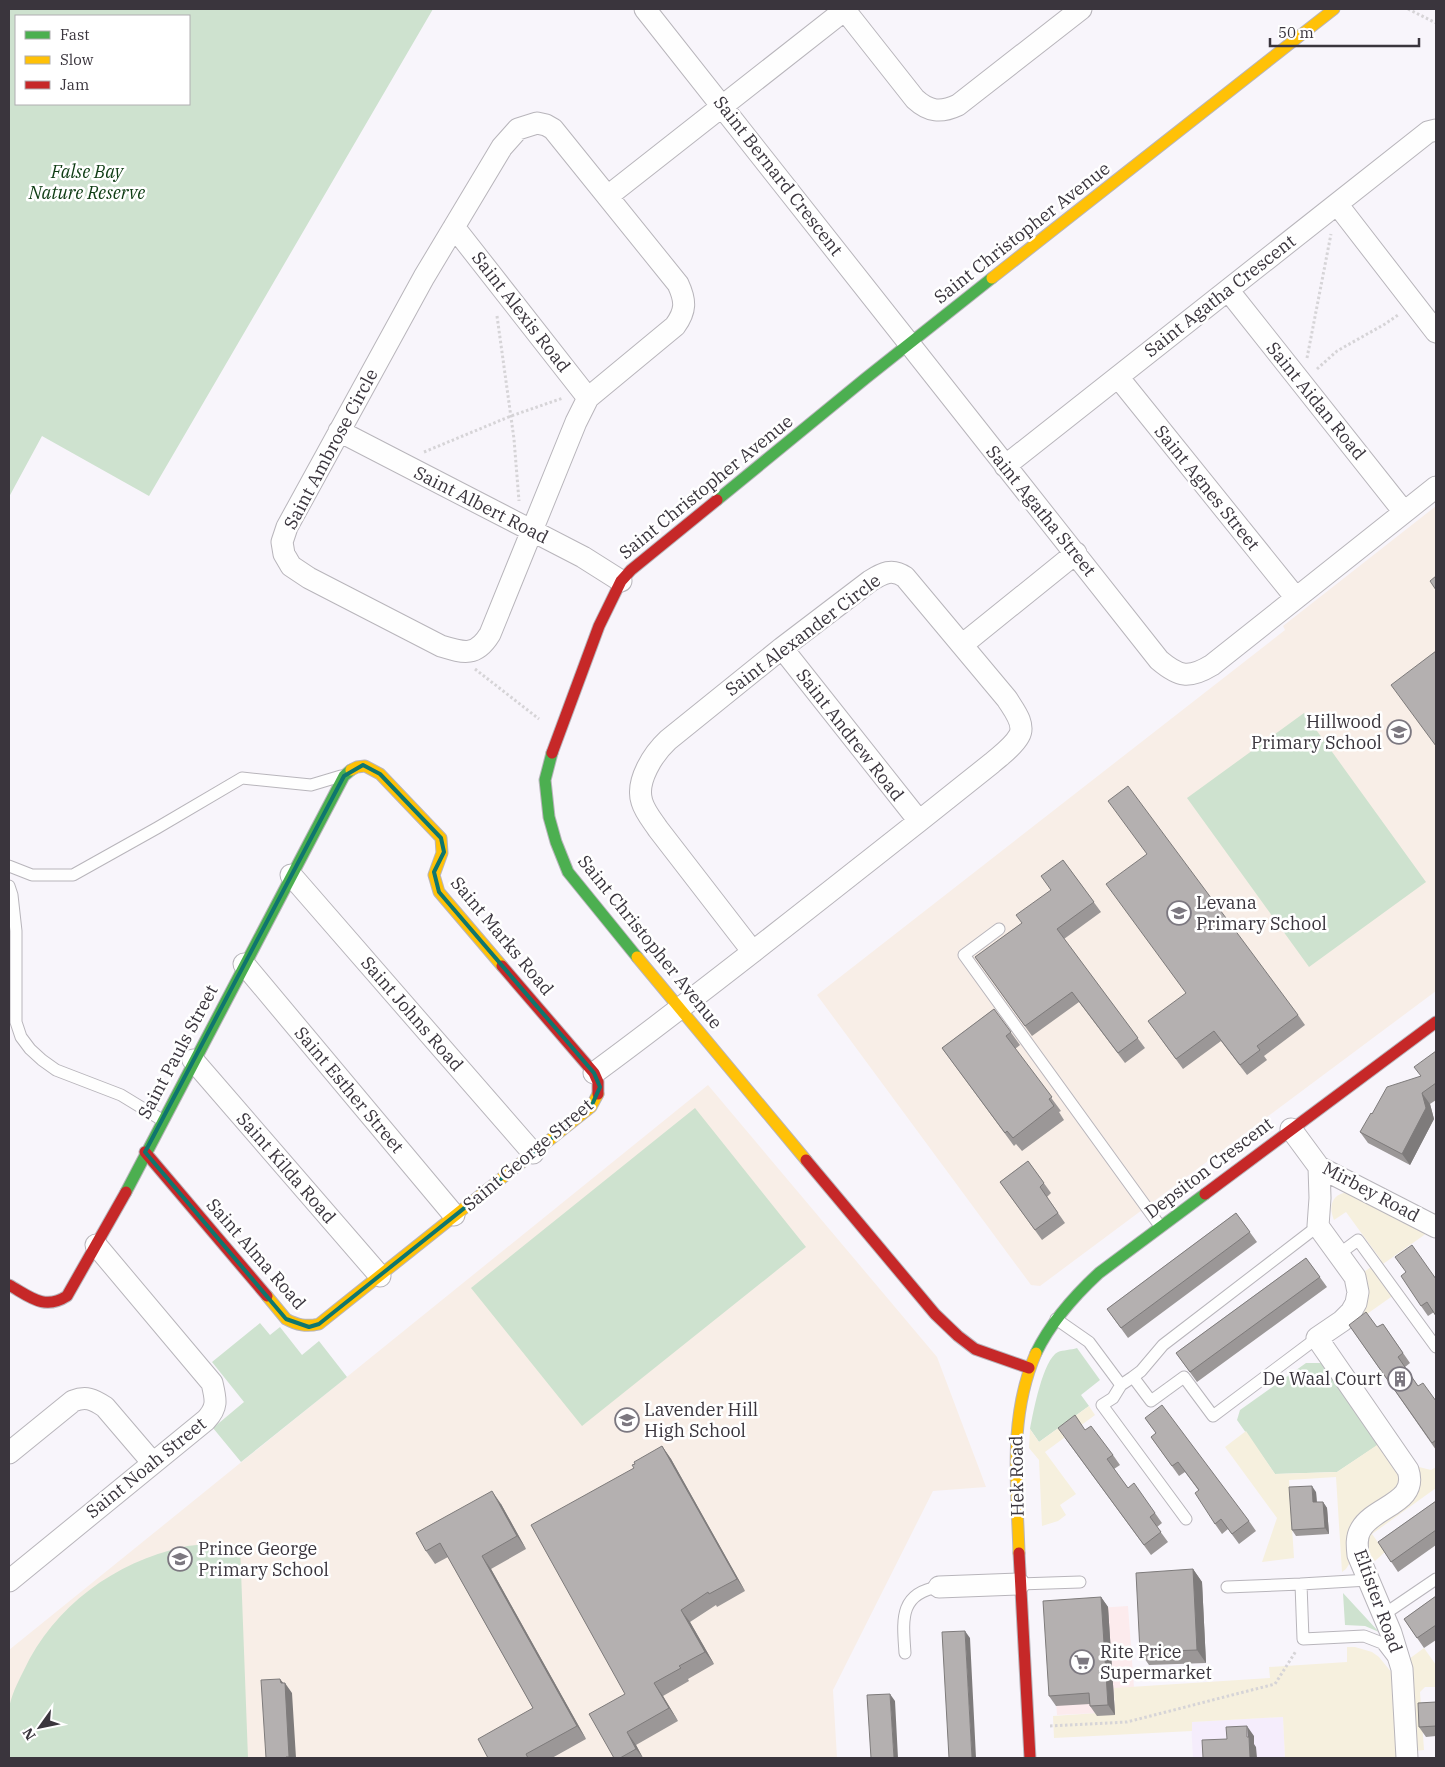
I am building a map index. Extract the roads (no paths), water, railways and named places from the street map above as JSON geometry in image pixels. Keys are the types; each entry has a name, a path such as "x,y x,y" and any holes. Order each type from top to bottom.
{"street":[{"name":"Saint Bernard Crescent","path":"645,9 910,343"},
{"path":"608,196 845,9 915,99 923,106 941,111 958,105 1081,9"},
{"name":"Saint Christopher Avenue","path":"1029,1368 975,1349 948,1328 680,1010 568,872 549,817 545,780 548,762 600,626 621,581 631,570 910,343 1334,9"},
{"name":"Saint Ambrose Circle","path":"537,124 546,124 553,129 608,196 678,284 684,295 684,308 681,318 675,326 585,394 576,422 523,526 490,634 478,650 470,652 457,651 442,646 309,578 290,566 284,554 282,542 288,527 339,431 424,277 454,227 510,137 518,129 537,124"},
{"name":"Saint Agatha Crescent","path":"1005,466 1428,132 1436,130"},
{"path":"1337,204 1436,332"},
{"name":"Saint Alexis Road","path":"454,227 585,394"},
{"name":"Saint Aidan Road","path":"1228,290 1404,512"},
{"name":"Saint Agatha Street","path":"910,343 1159,660 1178,674 1199,673 1212,665 1296,598"},
{"name":"Saint Agnes Street","path":"1118,377 1296,598"},
{"name":"Saint Albert Road","path":"339,431 583,557 621,581"},
{"path":"1296,598 1436,487"},
{"path":"962,645 1076,553"},
{"name":"Saint Alexander Circle","path":"680,1010 919,821 1007,750 1021,734 1021,725 1018,717 1007,699 906,577 899,572 891,571 870,581 782,648 668,740 656,751 644,778 641,800 658,829 753,952"},
{"name":"Saint Andrew Road","path":"782,648 919,821"},
{"name":"Saint Marks Road","path":"344,776 356,766 363,765 372,768 441,838 444,852 434,872 434,879 439,892 594,1073"},
{"path":"291,875 344,776"},
{"name":"Saint Pauls Street","path":"9,1285 42,1303 52,1304 67,1296 96,1245 291,875"},
{"name":"Saint Johns Road","path":"291,875 532,1153"},
{"name":"Saint Esther Street","path":"244,964 454,1215"},
{"name":"Saint George Street","path":"380,1276 596,1102 600,1087 594,1073 680,1010"},
{"name":"Depsiton Crescent","path":"1029,1368 1055,1318 1072,1297 1098,1273 1436,1022"},
{"name":"Saint Kilda Road","path":"193,1060 380,1276"},
{"name":"Mirbey Road","path":"1291,1129 1319,1167 1436,1227"},
{"name":"Saint Alma Road","path":"145,1152 286,1320 297,1326 309,1328 319,1324 380,1276"},
{"path":"1317,1338 1342,1321 1351,1312 1356,1303 1358,1292 1355,1277 1318,1226 1320,1198 1319,1167"},
{"name":"Saint Noah Street","path":"9,1581 152,1462 206,1420 212,1413 216,1400 212,1383 96,1245"},
{"name":"Eltister Road","path":"1317,1338 1408,1470 1411,1479 1410,1488 1403,1496 1366,1521 1360,1530 1356,1543 1358,1555 1398,1651 1402,1669 1407,1758"},
{"name":"Hek Road","path":"1029,1368 1021,1396 1015,1432 1019,1584 1030,1758"},
{"path":"9,1453 73,1401 82,1398 97,1402 105,1407 152,1462"},
{"path":"939,1587 1019,1584"}],"lane":[{"path":"9,866 32,875 73,875 158,828 242,778 311,785 344,776"},
{"path":"9,886 16,931 16,1022 21,1037 30,1049 56,1070 121,1095 162,1120"},
{"path":"999,929 964,955 1160,1226"},
{"path":"1186,1519 1102,1405 1113,1398 1121,1386 1141,1371 1163,1345 1318,1226"},
{"path":"1339,1254 1358,1240 1436,1347"},
{"path":"1055,1318 1089,1342 1121,1386"},
{"path":"1133,1376 1151,1401 1184,1377 1213,1416 1317,1338"},
{"path":"1383,1615 1436,1578"},
{"path":"1227,1588 1368,1580"},
{"path":"1019,1584 1080,1582"},
{"path":"1301,1584 1303,1639 1364,1636 1382,1643 1402,1669"},
{"path":"905,1653 904,1612 910,1601 919,1593 930,1588 939,1587"}],"place":[{"name":"Hillwood Primary School","path":"1399,732"},
{"name":"Levana Primary School","path":"1179,913"},
{"name":"De Waal Court","path":"1400,1379"},
{"name":"Lavender Hill High School","path":"627,1420"},
{"name":"Prince George Primary School","path":"180,1559"},
{"name":"Rite Price Supermarket","path":"1082,1662"}],"park label":[{"name":"False Bay Nature Reserve","path":"87,182"}]}
